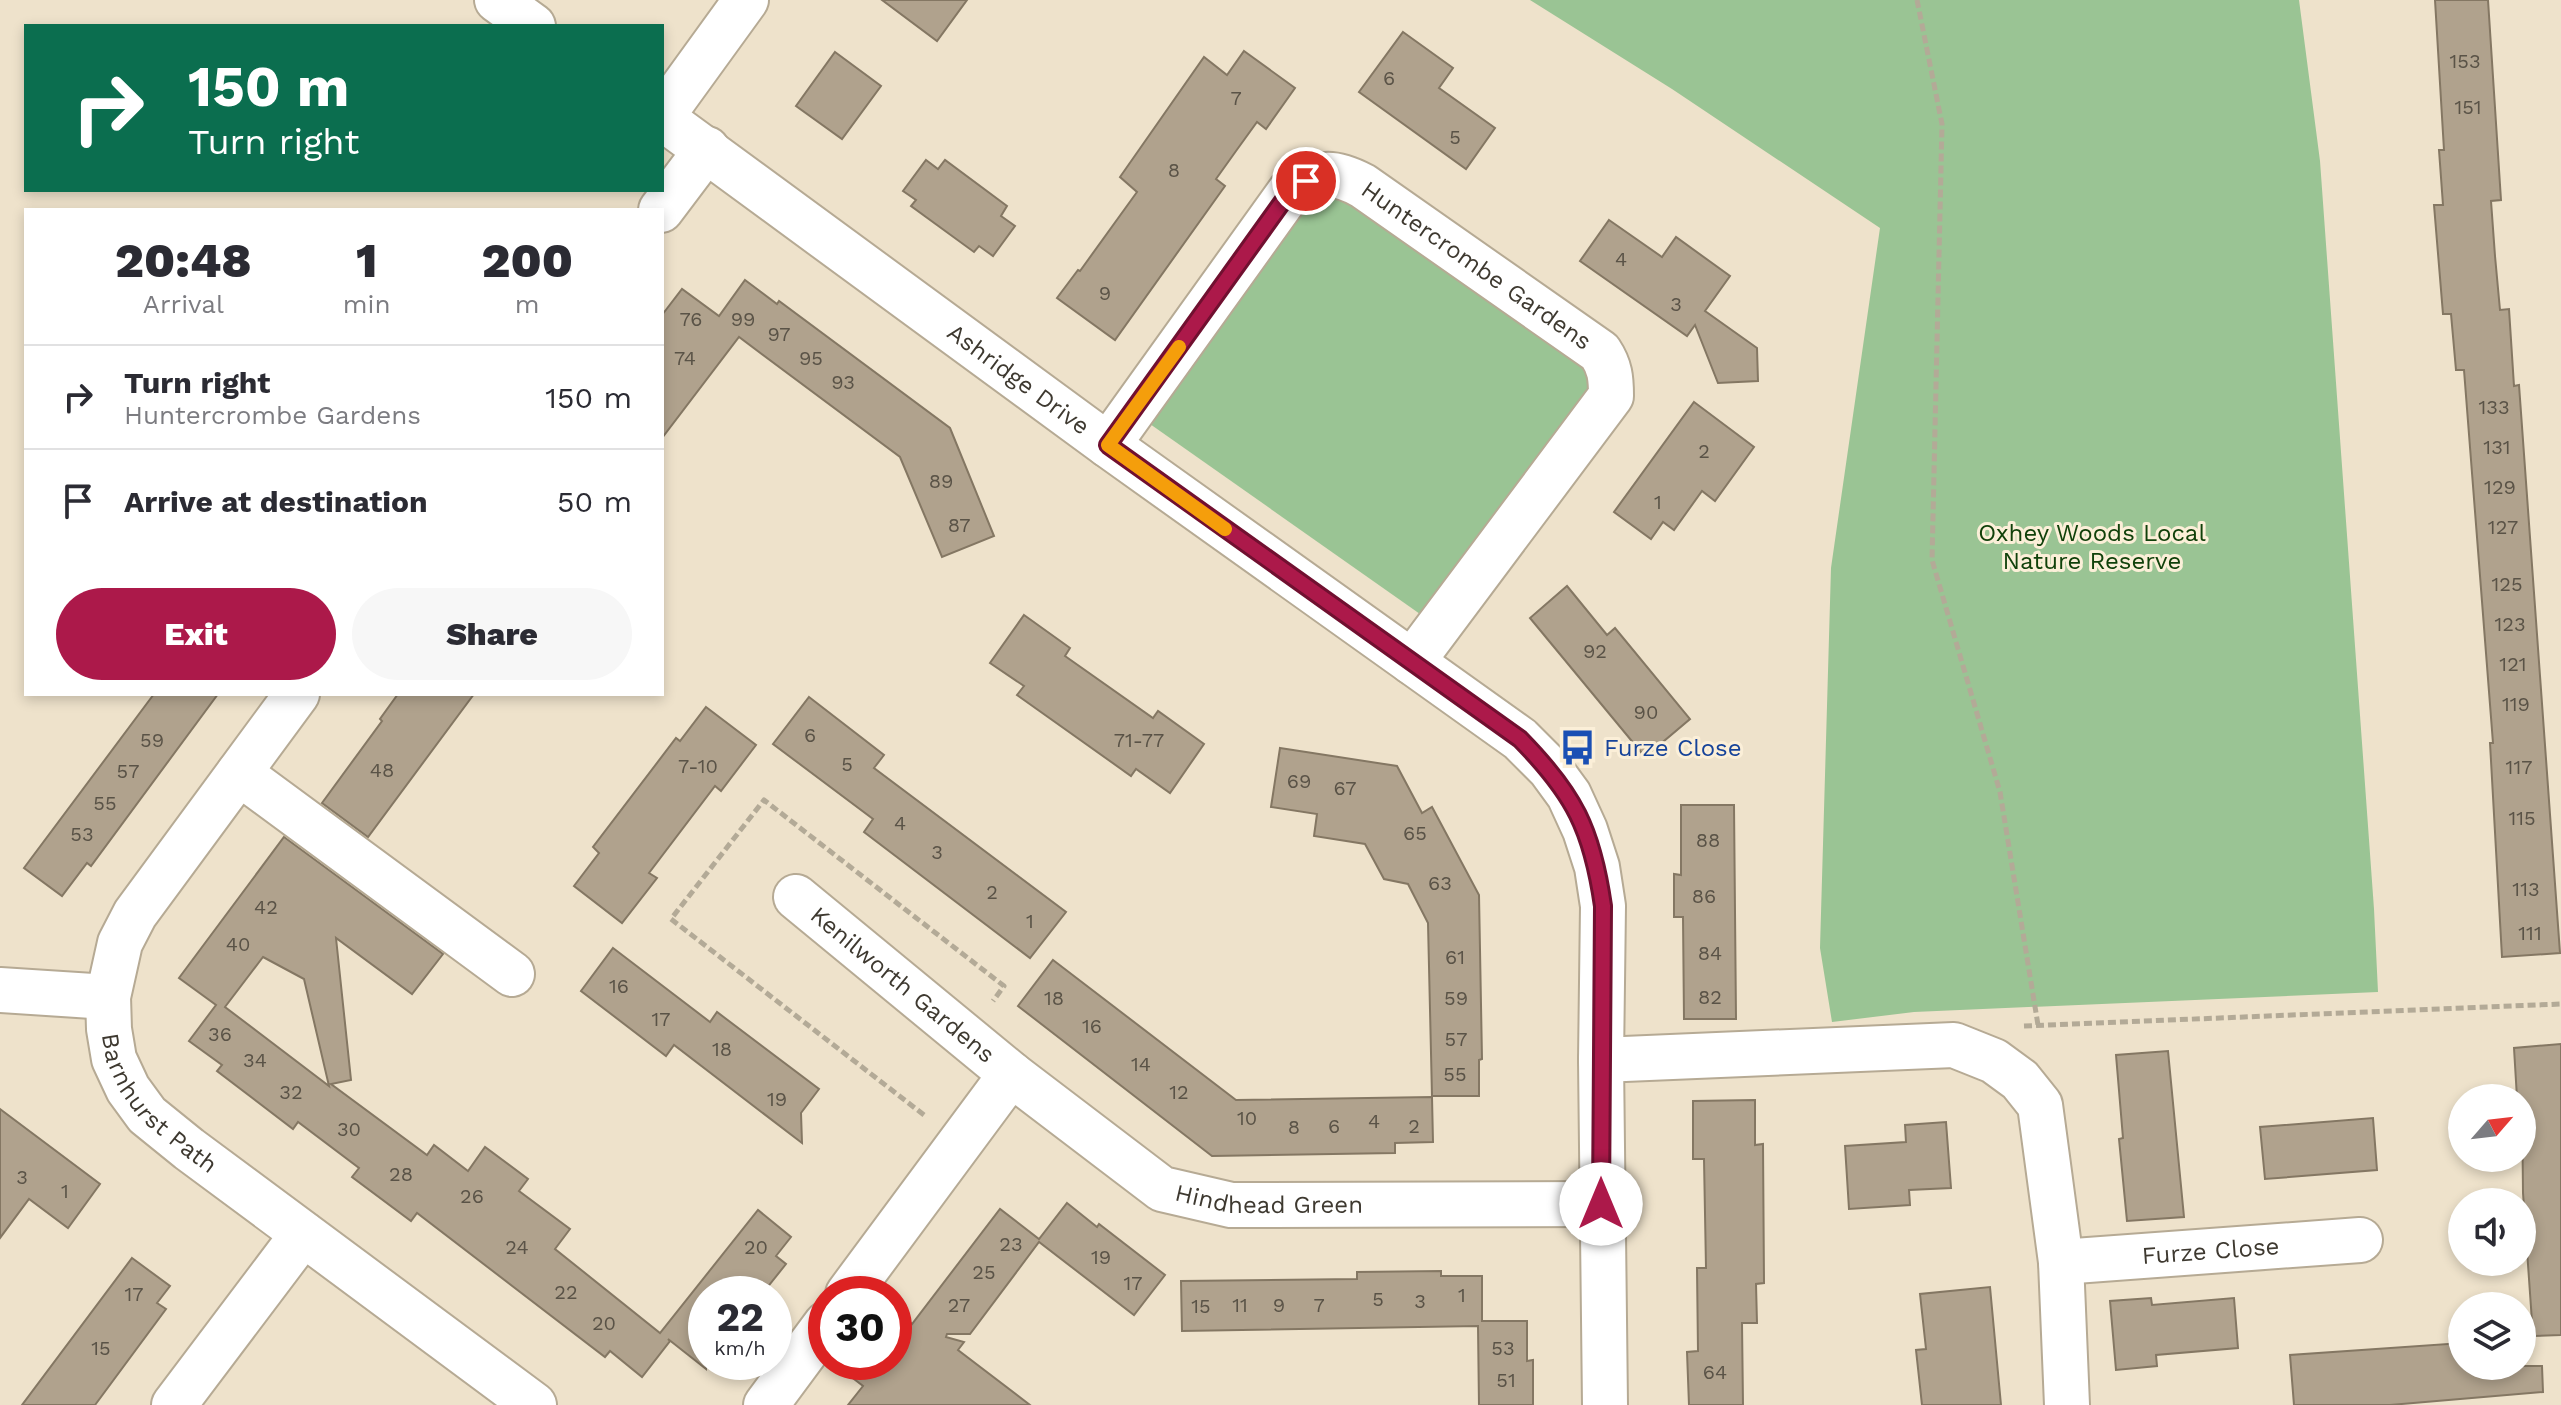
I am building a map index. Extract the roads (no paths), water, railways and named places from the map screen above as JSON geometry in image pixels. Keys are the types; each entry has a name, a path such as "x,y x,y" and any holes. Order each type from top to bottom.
{"street":[{"path":"497,0 530,24"},
{"path":"664,114 746,0"},
{"name":"Ashridge Drive","path":"664,118 1108,445 1520,739 1550,769 1569,795 1585,830 1597,867 1603,906 1601,1204 1605,1405"},
{"path":"663,208 707,149"},
{"name":"Huntercrombe Gardens","path":"1108,445 1291,190 1325,174 1342,174 1363,186 1600,352 1608,364 1611,396 1412,662"},
{"name":"Barnhurst Path","path":"296,696 135,914 120,943 108,997 114,1059 128,1089 147,1115 534,1405"},
{"path":"239,773 512,974"},
{"name":"Kenilworth Gardens","path":"796,897 1011,1074"},
{"path":"0,990 108,997"},
{"path":"1601,1060 1954,1045 1994,1061 2020,1080 2040,1105 2061,1262 2067,1405"},
{"path":"861,1276 1011,1074"},
{"name":"Hindhead Green","path":"1011,1074 1162,1189 1231,1205 1601,1204"},
{"path":"174,1405 303,1234"},
{"name":"Furze Close","path":"2061,1262 2360,1240"},
{"path":"766,1405 808,1348"}],"place":[{"name":"Furze Close","path":"1578,748"}],"park label":[{"name":"Oxhey Woods Local Nature Reserve","path":"2092,547"}]}
